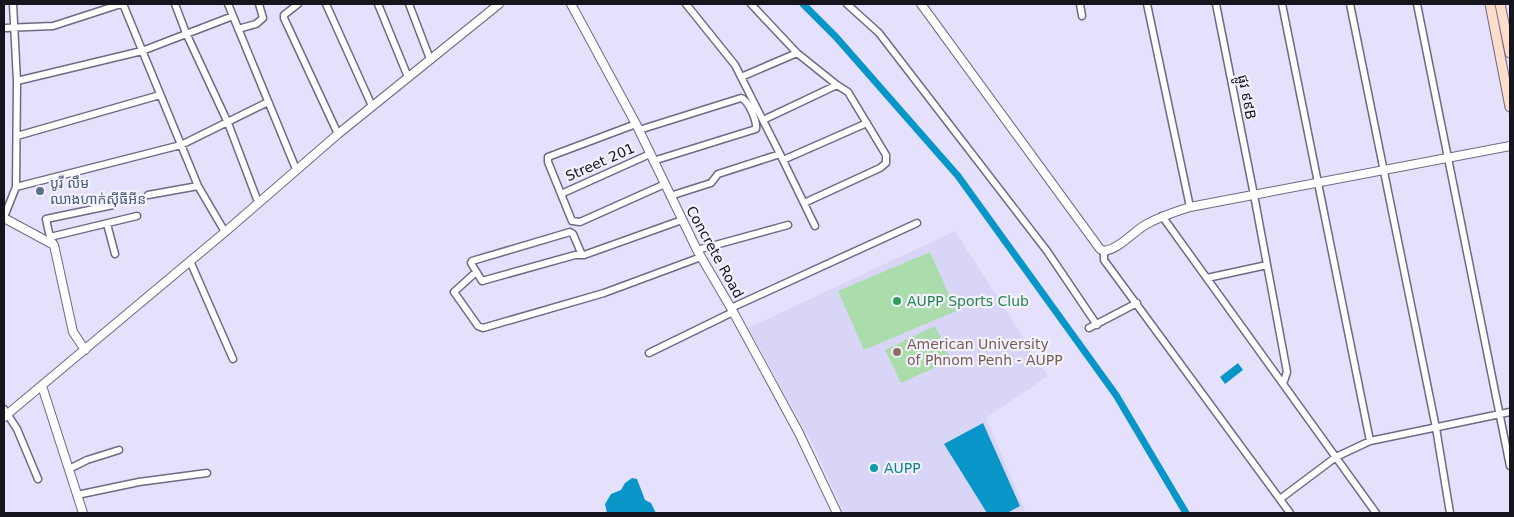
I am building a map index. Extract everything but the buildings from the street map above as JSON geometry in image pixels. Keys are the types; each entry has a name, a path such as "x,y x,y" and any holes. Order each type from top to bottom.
{"main road":[{"path":"1490,4 1510,107"},
{"path":"1500,4 1510,54"}],"street":[{"path":"13,4 17,81 16,187 4,218 54,245"},
{"path":"4,28 53,26 122,4 198,186 225,232"},
{"path":"175,4 186,33 228,123 258,202"},
{"path":"228,4 296,169"},
{"path":"238,29 256,24 263,18 259,4"},
{"path":"298,4 284,18 338,134"},
{"path":"326,4 372,106"},
{"path":"378,4 408,77"},
{"path":"409,4 430,60"},
{"path":"38,479 17,429 5,413 42,386 225,232 296,169 499,4"},
{"name":"Concrete Road","path":"571,4 637,127 699,254 732,310 799,434 837,513"},
{"path":"686,4 728,55 741,77 815,226"},
{"path":"751,4 797,53 836,85 848,92 886,155 886,163 880,168 804,203"},
{"path":"847,4 879,33 1016,209 1097,324"},
{"path":"922,4 1100,249 1104,251"},
{"path":"1080,4 1082,16"},
{"path":"1147,4 1190,208"},
{"name":"ផ្លូវ ៩៩B","path":"1216,4 1287,372 1283,384"},
{"path":"1282,4 1370,441"},
{"path":"1350,4 1436,428 1450,513"},
{"path":"1418,4 1510,466"},
{"path":"17,81 142,51 233,16"},
{"path":"741,77 797,53"},
{"path":"763,120 836,85"},
{"path":"17,136 160,95"},
{"name":"Street 201","path":"561,194 652,157 756,129 757,124 746,100 741,98 637,127"},
{"path":"16,187 181,145 268,102"},
{"path":"670,196 711,182 718,174 782,157 867,123"},
{"path":"637,127 549,155 548,162 572,221 577,222 665,184"},
{"path":"1104,251 1116,247 1144,225 1162,216 1190,208 1510,146"},
{"path":"148,195 198,186"},
{"path":"84,350 73,332 54,245 46,220 49,217 113,205"},
{"path":"50,237 137,216"},
{"path":"1162,216 1376,513"},
{"path":"582,255 573,234 570,232 472,261 471,265 482,281 575,255 582,255 682,220"},
{"path":"649,353 732,310 917,223"},
{"path":"107,224 115,254"},
{"path":"475,273 454,292 478,326 483,328 604,293 699,254 788,225"},
{"path":"1104,251 1104,260 1290,513"},
{"path":"190,261 233,359"},
{"path":"1207,278 1267,265"},
{"path":"1089,328 1137,303"},
{"path":"42,386 83,513"},
{"path":"1280,499 1336,457 1370,441 1510,412"},
{"path":"69,469 86,460 120,450"},
{"path":"77,495 120,486 207,473"}],"shaded area":[{"name":"American University of Phnom Penh - AUPP","path":"955,231 1048,376 986,418 1025,510 1017,513 844,513 812,443 748,328"}],"green space":[{"name":"AUPP Sports Club","path":"930,252 956,311 864,350 838,291"},
{"path":"935,326 951,360 901,383 885,350"}],"water":[{"path":"1238,363 1243,370 1225,384 1220,377"},
{"path":"983,423 1020,506 1007,513 987,513 944,444"},
{"path":"632,478 637,479 645,500 651,503 656,513 607,513 605,504 611,494 621,490 625,483"}],"waterway":[{"path":"803,4 836,37 958,176 1116,395 1186,513"}],"place":[{"name":"បូរី លឹម ឈាងហាក់សុីធីអីន","path":"40,191"},
{"name":"AUPP Sports Club","path":"897,301"},
{"name":"American University of Phnom Penh - AUPP","path":"897,352"},
{"name":"AUPP","path":"874,468"}]}
